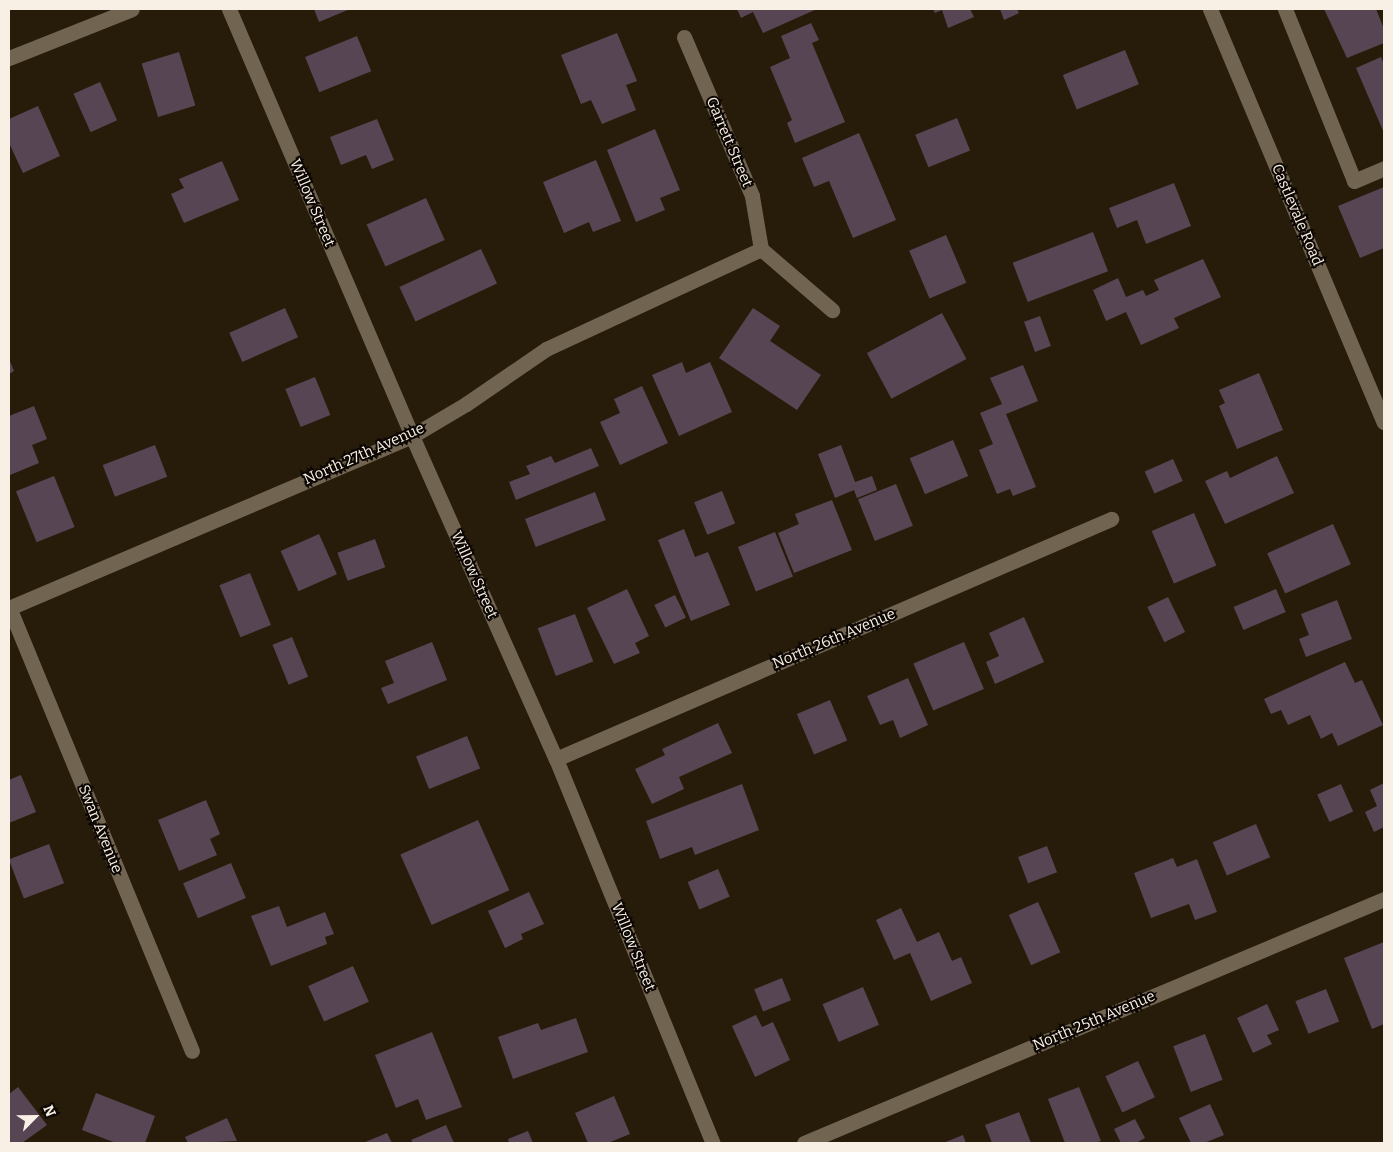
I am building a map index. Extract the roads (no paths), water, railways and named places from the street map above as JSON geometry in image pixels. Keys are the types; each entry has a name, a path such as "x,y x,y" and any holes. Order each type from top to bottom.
{"street":[{"path":"9,58 132,9"},
{"name":"Willow Street","path":"229,9 412,436 556,759 713,1143"},
{"name":"Castlevale Road","path":"1210,9 1381,405 1384,422"},
{"path":"1285,9 1354,181 1384,168"},
{"name":"Garrett Street","path":"684,38 752,196 761,250"},
{"path":"761,250 832,310"},
{"name":"North 27th Avenue","path":"9,607 412,436 466,404 546,349 761,250"},
{"name":"North 26th Avenue","path":"556,759 1111,519"},
{"name":"Swan Avenue","path":"9,607 192,1050"},
{"name":"North 25th Avenue","path":"804,1143 1384,899"}]}
